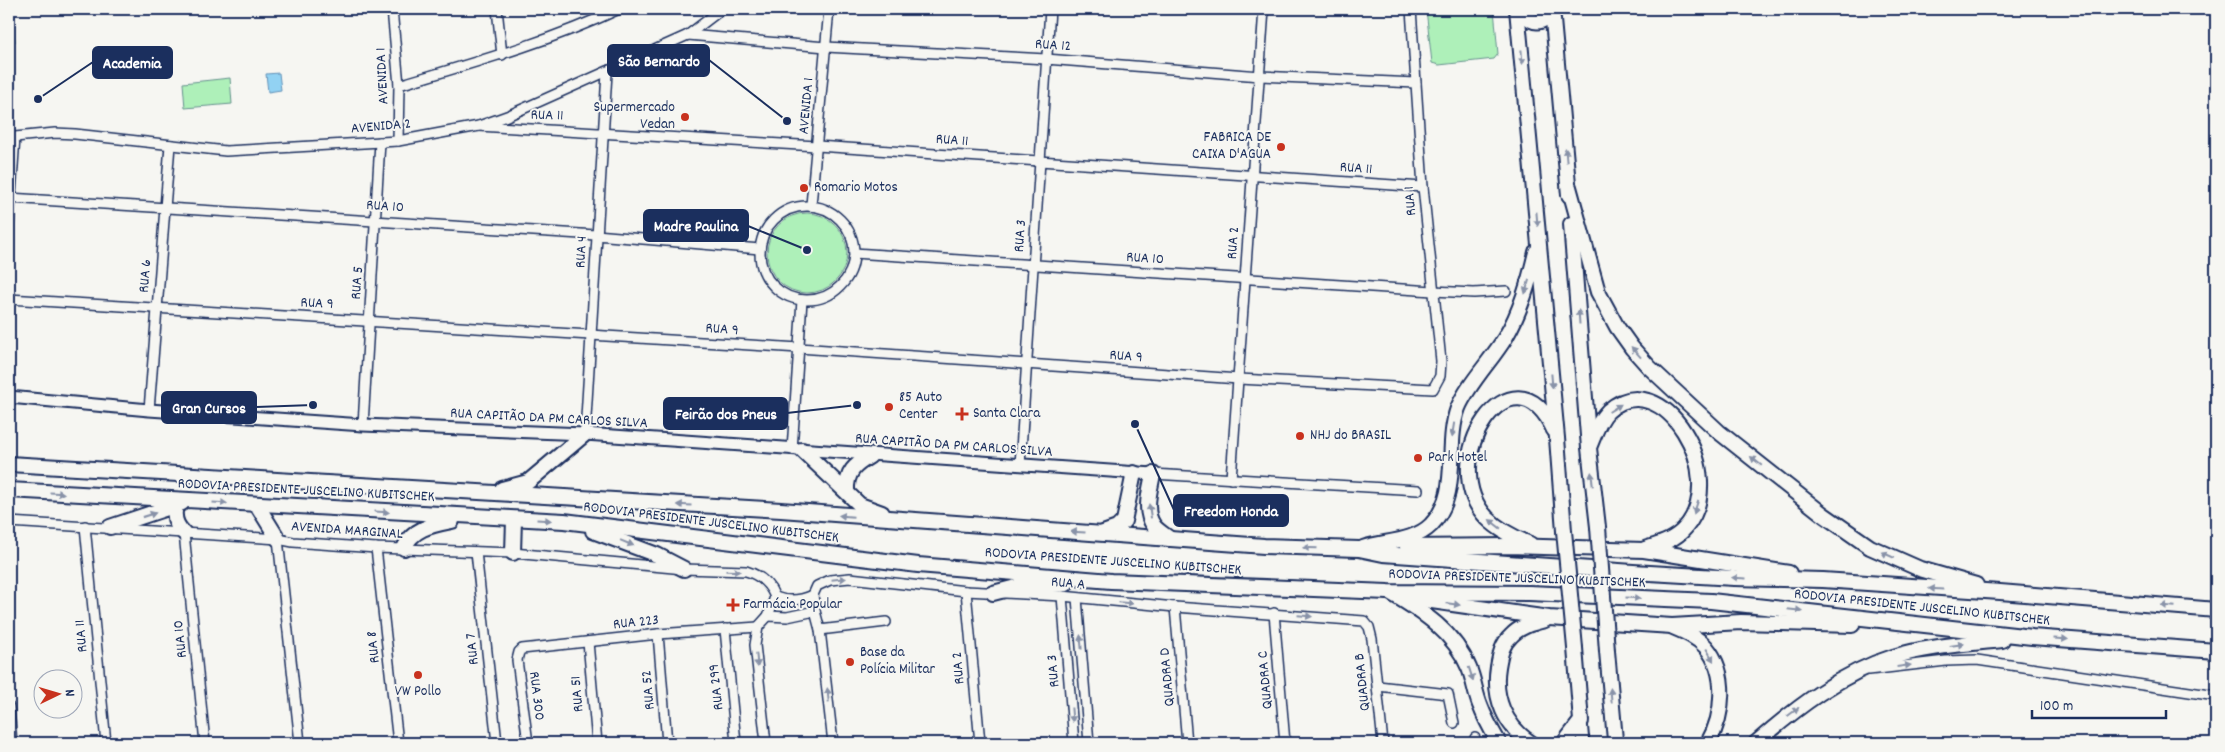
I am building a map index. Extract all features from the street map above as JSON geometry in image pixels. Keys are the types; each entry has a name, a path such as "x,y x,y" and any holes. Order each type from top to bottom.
{"highway":[{"path":"1517,9 1581,721 1564,743"},
{"path":"1524,9 1528,18 1532,21 1540,22 1546,18 1546,9"},
{"path":"1552,9 1616,742"},
{"path":"1568,187 1598,292 1617,327 1632,348 1649,366 1718,432 1824,516 1870,547 1920,569 2000,592"},
{"path":"1360,549 1412,537 1423,532 1432,524 1443,506 1452,474 1452,440 1459,407 1504,338 1516,316 1525,295 1539,239"},
{"path":"1538,547 1505,532 1482,511 1473,494 1470,481 1472,446 1480,427 1493,409 1499,404 1514,399 1531,401 1537,406 1549,420 1557,438"},
{"path":"1589,448 1599,424 1608,412 1619,404 1637,400 1650,402 1663,408 1680,424 1691,442 1696,452 1700,475 1700,495 1695,513 1678,536 1644,550"},
{"path":"479,492 511,488 528,482 585,434"},
{"path":"797,450 848,491 854,500 865,508 904,520"},
{"path":"848,491 847,481 851,470 870,456"},
{"name":"RODOVIA PRESIDENTE JUSCELINO KUBITSCHEK","path":"9,464 780,510 1264,546 1360,549 1383,554 1633,572 1734,578 1823,580 2000,592 2216,610"},
{"path":"1100,533 1117,528 1124,521 1134,473"},
{"path":"1153,474 1148,505 1150,517 1154,526 1170,539"},
{"name":"RODOVIA PRESIDENTE JUSCELINO KUBITSCHEK","path":"9,490 182,503 257,505 564,521 918,565 1110,581 1389,592 1529,593 1711,601 2032,637 2216,651"},
{"path":"110,527 182,503"},
{"path":"182,503 174,511 175,522 184,532"},
{"path":"257,505 278,539"},
{"path":"404,548 408,538 417,531 435,524 473,517"},
{"path":"513,553 514,519"},
{"path":"564,521 624,542 684,568"},
{"path":"1360,549 1538,547 1644,550 1798,574 1823,580"},
{"path":"993,593 1016,587 1110,581"},
{"path":"1389,592 1422,600 1549,618 1672,626 1741,622 1851,625 1875,620"},
{"path":"1389,592 1423,612 1449,635 1457,645 1470,670 1479,704 1486,721 1498,743"},
{"path":"1531,743 1513,728 1503,713 1497,692 1497,672 1500,652 1510,636 1519,629 1549,618"},
{"path":"1672,626 1698,640 1706,647 1717,668 1721,690 1720,710 1708,743"},
{"path":"1756,743 1776,725 1817,694 1856,672 1902,655 1974,643 2032,637"},
{"path":"2199,649 2216,658"}],"main road":[{"name":"RUA CAPITÃO DA PM CARLOS SILVA","path":"9,396 149,410 364,425 585,434 870,456 1153,474"},
{"path":"1581,721 1583,743"}],"street":[{"name":"AVENIDA 1","path":"392,9 399,85 398,141"},
{"path":"497,9 502,55"},
{"path":"596,9 597,19"},
{"path":"399,85 502,55 619,9"},
{"name":"AVENIDA 2","path":"9,198 15,137 69,134 226,151 398,141 479,126 507,116 688,35 722,9"},
{"name":"AVENIDA 1","path":"811,205 829,9"},
{"name":"RUA 3","path":"1020,465 1050,9"},
{"name":"RUA 2","path":"1232,479 1264,9"},
{"name":"RUA 1","path":"1411,9 1423,187 1441,369 1440,376 1433,389"},
{"name":"RUA 12","path":"688,35 826,47 1046,58 1260,76 1416,84"},
{"name":"RUA 4","path":"585,434 607,72"},
{"name":"RUA 11","path":"479,126 603,132 1423,187"},
{"name":"RUA 5","path":"364,425 380,142"},
{"name":"RUA 6","path":"149,410 170,145"},
{"path":"9,198 9,225"},
{"name":"RUA 10","path":"9,198 596,234 760,249"},
{"path":"811,205 830,212 846,226 852,238 854,253 852,268 844,282 833,293 818,299 802,300 782,293 766,278 761,264 760,249 763,235 770,222 782,212 796,206 811,205"},
{"name":"RUA 10","path":"854,253 1474,293 1506,291"},
{"name":"RUA 9","path":"9,299 799,348 1239,379 1433,389"},
{"path":"797,450 802,300"},
{"name":"RUA CAPITÃO DA PM CARLOS SILVA","path":"1153,474 1418,490"},
{"name":"AVENIDA MARGINAL","path":"9,522 184,532 376,548 513,553 684,568 746,571 753,573 768,585 775,597"},
{"name":"RUA 11","path":"85,526 106,743"},
{"name":"RUA 10","path":"184,532 205,743"},
{"path":"278,539 300,743"},
{"name":"RUA 8","path":"376,548 398,743"},
{"name":"RUA 7","path":"476,552 497,743"},
{"name":"RUA A","path":"813,595 817,586 839,578 966,591 1062,596 1175,608 1274,613 1364,621"},
{"name":"RUA 2","path":"966,591 980,743"},
{"path":"766,743 755,644 758,627 768,616 775,597 795,601 813,595 820,630 833,743"},
{"name":"RUA 3","path":"1062,596 1074,743"},
{"name":"RUA 3","path":"1077,598 1089,743"},
{"name":"QUADRA D","path":"1175,608 1187,743"},
{"path":"768,616 787,617 815,611"},
{"name":"QUADRA C","path":"1274,613 1285,743"},
{"name":"QUADRA B","path":"1364,621 1369,627 1378,686 1382,743"},
{"path":"820,630 886,622"},
{"name":"RUA 223","path":"519,652 526,648 658,634 758,627"},
{"name":"RUA 299","path":"725,629 736,743"},
{"name":"RUA 52","path":"658,634 668,743"},
{"name":"RUA 51","path":"588,642 597,743"},
{"name":"RUA 300","path":"519,652 517,660 528,743"},
{"path":"1856,672 1961,659 1977,660 2216,696"},
{"path":"1378,686 1448,694 1454,723"},
{"path":"9,707 12,743"}],"green space":[{"path":"9,9 12,9 15,42 9,43"},
{"path":"1426,9 1494,9 1498,54 1494,59 1439,65 1432,63"},
{"path":"230,78 232,104 185,108 183,83"},
{"path":"799,213 815,213 836,224 847,245 847,261 836,282 815,293 799,293 785,287 773,275 767,261 767,245 773,231 785,219"}],"water":[{"path":"279,73 281,90 268,92 266,74"}],"place":[{"name":"Academia","path":"38,99"},
{"name":"Supermercado Vedan","path":"685,117"},
{"name":"São Bernardo","path":"787,121"},
{"name":"FABRICA DE CAIXA D'AGUA","path":"1281,147"},
{"name":"Romario Motos","path":"804,188"},
{"name":"Madre Paulina","path":"807,250"},
{"name":"Gran Cursos","path":"313,405"},
{"name":"Feirão dos Pneus","path":"857,405"},
{"name":"85 Auto Center","path":"889,407"},
{"name":"Santa Clara","path":"962,414"},
{"name":"Freedom Honda","path":"1135,424"},
{"name":"NHJ do BRASIL","path":"1300,436"},
{"name":"Park Hotel","path":"1418,458"},
{"name":"Farmácia Popular","path":"733,605"},
{"name":"Base da Polícia Militar","path":"850,662"},
{"name":"VW Pollo","path":"418,675"}]}
